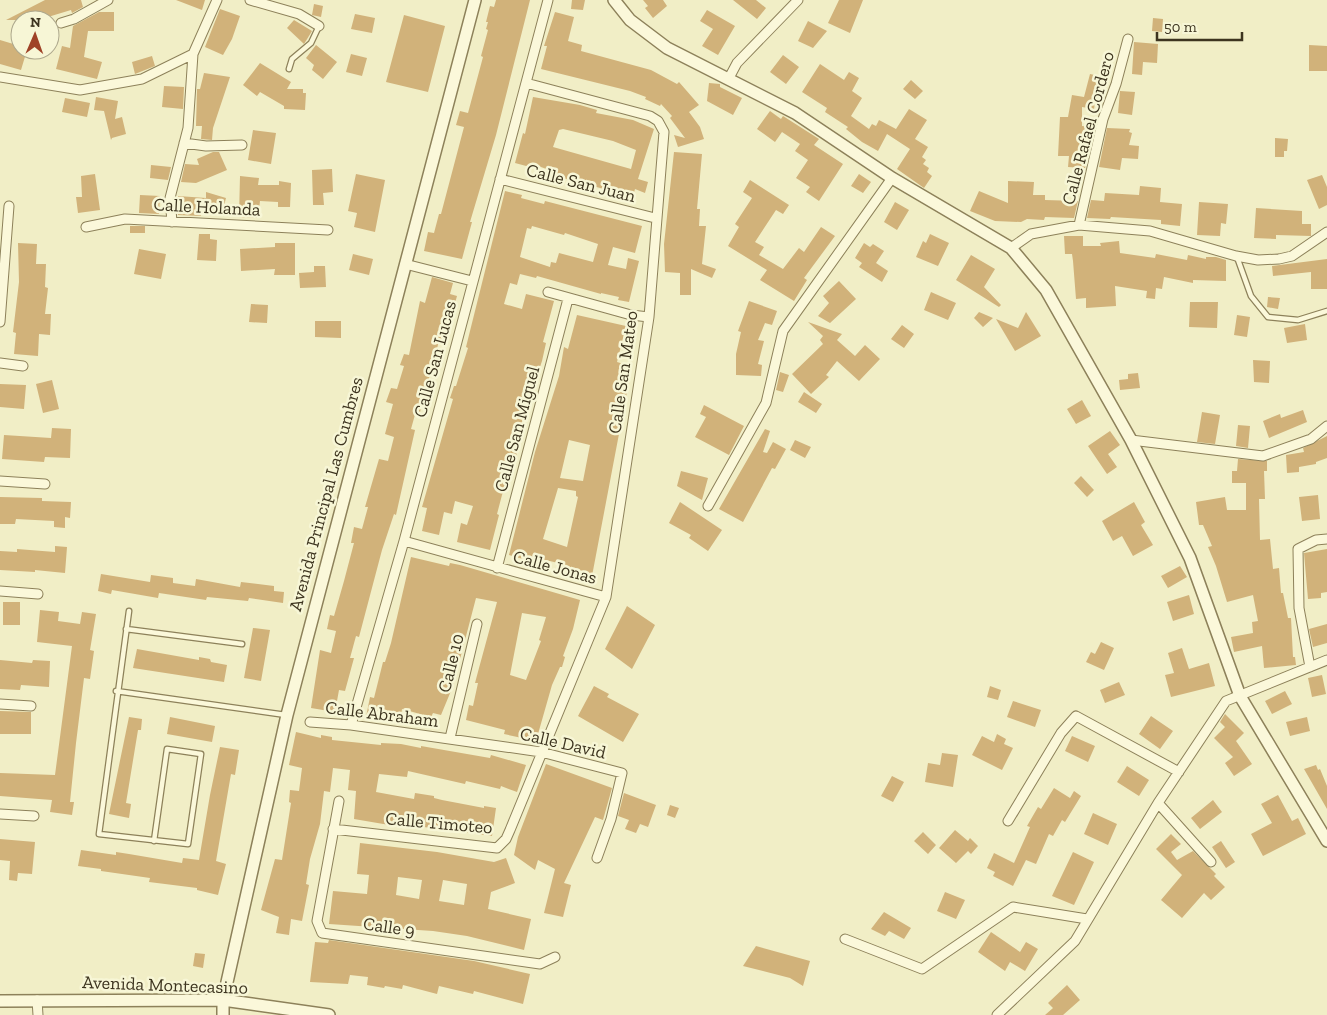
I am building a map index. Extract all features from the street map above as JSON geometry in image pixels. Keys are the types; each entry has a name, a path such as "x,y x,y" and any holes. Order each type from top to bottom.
{"street":[{"path":"61,23 74,19 108,0"},
{"path":"172,222 170,198 188,128 193,54 217,0"},
{"path":"250,0 298,14 318,26"},
{"name":"Avenida Principal Las Cumbres","path":"223,1015 223,1000 287,715 475,0"},
{"name":"Calle San Lucas","path":"351,725 404,541 548,0"},
{"path":"614,0 630,20 667,48 729,78 803,118 892,178 1011,248 1046,290 1131,440 1190,558 1240,696 1327,841"},
{"path":"729,78 737,63 798,0"},
{"name":"Calle Rafael Cordero","path":"1079,225 1103,119 1116,84 1128,39"},
{"path":"0,78 80,90 142,79 193,54"},
{"name":"Calle San Mateo","path":"526,83 642,114 658,121 664,137 655,218 649,317 606,597 541,752"},
{"path":"184,143 206,146 242,145"},
{"path":"708,506 766,403 783,331 892,178"},
{"name":"Calle San Juan","path":"500,179 655,218"},
{"path":"0,322 9,206"},
{"name":"Calle Holanda","path":"86,227 125,219 328,230"},
{"path":"1011,248 1031,234 1079,225 1150,231 1236,256 1258,260 1292,256 1327,232"},
{"path":"406,264 472,281"},
{"path":"548,292 631,316 649,317"},
{"name":"Calle San Miguel","path":"497,568 568,299"},
{"path":"0,363 23,366"},
{"path":"1131,440 1263,456 1310,439 1327,426"},
{"path":"0,480 45,484"},
{"path":"1310,667 1299,608 1298,549 1316,540 1327,539"},
{"path":"404,541 497,568"},
{"name":"Calle Jonas","path":"497,568 606,597"},
{"path":"0,591 38,594"},
{"name":"Calle 10","path":"450,738 477,624"},
{"path":"998,1015 1075,941 1158,803 1226,700 1327,660"},
{"path":"0,704 31,706"},
{"path":"1008,821 1060,733 1076,716 1179,772"},
{"name":"Calle Abraham","path":"310,722 351,725 450,738"},
{"name":"Calle David","path":"450,738 541,752 622,774 611,819 598,858"},
{"name":"Calle Timoteo","path":"333,829 496,848 506,839 541,752"},
{"path":"333,829 339,801"},
{"path":"1158,803 1211,862"},
{"path":"0,814 34,816"},
{"name":"Calle 9","path":"333,829 317,921 322,934 540,964 555,957"},
{"path":"845,939 922,969 1014,907 1087,919"},
{"name":"Avenida Montecasino","path":"0,1000 223,1000 329,1015"},
{"path":"37,1000 38,1015"}],"lane":[{"path":"289,68 292,59 311,43 318,26"},
{"path":"1236,256 1251,296 1268,317 1298,320 1327,311"},
{"path":"129,611 116,691 99,834 154,841 188,844 201,754 167,749 154,841"},
{"path":"126,629 242,644"},
{"path":"116,691 287,715"}],"building":[{"path":"45,0 81,0 83,7 72,13 71,10 60,13 60,10 26,10"},
{"path":"176,0 205,0 202,10"},
{"path":"496,0 530,0 496,135 470,222 472,222 462,259 424,251 428,232 434,233 439,214 441,214 464,127 456,125 460,111 468,113 483,57 481,56 488,30 486,29 488,22 486,22 490,6 494,7"},
{"path":"572,0 585,0 583,10 571,9"},
{"path":"643,0 663,0 667,6 653,18 645,8 648,6"},
{"path":"733,0 756,0 766,8 757,19"},
{"path":"839,0 863,0 850,33 828,23"},
{"path":"314,4 323,6 321,17 312,15"},
{"path":"220,9 240,16 232,39 223,55 205,47"},
{"path":"707,10 735,26 718,55 702,46 713,29 700,21"},
{"path":"99,12 114,12 114,31 88,31 84,57 102,62 97,79 56,69 58,60 60,60 62,46 70,48 73,26"},
{"path":"555,12 574,17 568,41 582,45 581,51 651,70 677,84 679,82 699,105 689,112 700,127 704,139 678,147 674,135 685,138 670,118 672,116 661,104 660,106 645,99 646,97 630,91 541,69 547,46 544,46"},
{"path":"355,14 375,18 372,33 351,29"},
{"path":"404,15 445,26 428,92 386,82"},
{"path":"1153,18 1163,19 1162,32 1152,31"},
{"path":"294,20 312,31 304,44 287,28"},
{"path":"808,21 827,31 813,48 798,41"},
{"path":"0,40 10,43 10,60 24,60 21,70 0,64"},
{"path":"1134,42 1158,44 1157,63 1143,62 1142,75 1132,74"},
{"path":"316,45 337,62 323,79 312,70 314,65 306,58"},
{"path":"1309,45 1327,46 1327,71 1309,71"},
{"path":"351,54 367,58 362,76 346,72"},
{"path":"783,55 799,67 786,84 770,72"},
{"path":"152,56 155,66 135,74 132,62"},
{"path":"260,63 291,82 287,89 303,89 303,93 306,93 305,110 284,109 284,106 260,92 257,96 243,85"},
{"path":"820,64 844,80 849,72 859,78 852,91 862,98 851,116 869,129 872,124 876,126 879,120 896,129 909,109 927,120 915,139 928,147 922,157 926,160 923,164 929,168 927,172 932,176 924,188 897,169 910,149 887,134 878,151 862,142 846,129 848,127 825,112 827,108 802,92"},
{"path":"204,73 230,77 213,128 212,140 201,139 202,126 196,126 197,89 200,89"},
{"path":"1090,74 1104,77 1101,92 1097,91 1094,109 1082,107 1082,126 1095,127 1085,168 1068,167 1069,156 1058,156 1060,117 1068,117 1072,95 1084,97"},
{"path":"911,80 923,91 915,99 903,89"},
{"path":"709,83 720,84 720,87 742,98 733,115 707,101"},
{"path":"164,86 184,87 183,109 162,107"},
{"path":"1120,91 1135,92 1132,115 1118,113"},
{"path":"96,97 118,101 115,119 122,117 126,134 111,140 104,111 94,110"},
{"path":"533,97 580,105 597,110 596,113 633,120 654,129 638,179 648,182 645,193 635,189 632,200 622,197 623,194 551,175 552,171 530,163 530,167 515,163 523,133 525,134","holes":["563,129 613,141 636,150 631,169 553,147 559,130"]},
{"path":"65,98 90,103 87,117 62,112"},
{"path":"770,111 781,119 783,116 819,139 814,145 843,164 819,201 806,192 810,187 796,178 808,160 795,151 800,144 782,132 775,142 757,129"},
{"path":"1107,128 1130,129 1129,132 1132,133 1129,145 1139,146 1138,159 1122,158 1120,170 1099,167"},
{"path":"253,130 276,133 271,164 248,160"},
{"path":"1275,138 1288,139 1287,151 1284,151 1284,157 1275,157"},
{"path":"213,152 219,152 227,170 196,183 181,182 185,164 199,165 197,159"},
{"path":"674,152 702,154 697,209 700,209 699,226 706,226 702,264 716,269 712,278 691,269 691,295 680,295 680,273 665,272 664,244"},
{"path":"151,165 171,167 168,180 150,178"},
{"path":"332,169 333,192 323,193 324,205 313,205 312,170"},
{"path":"95,174 100,210 78,213 76,197 82,197 81,176"},
{"path":"356,174 385,180 375,232 354,227 357,213 348,211"},
{"path":"859,174 871,182 863,193 851,186"},
{"path":"1322,175 1327,187 1327,205 1319,209 1307,180"},
{"path":"240,176 259,178 258,185 279,185 279,181 291,183 290,207 278,207 278,202 260,201 258,218 239,217"},
{"path":"750,180 789,205 783,214 776,210 755,242 764,247 759,255 783,269 799,248 804,252 821,227 835,236 804,278 807,280 794,301 760,280 767,270 728,246 739,227 735,224 752,198 743,192"},
{"path":"1008,181 1034,182 1033,195 1045,195 1045,200 1078,201 1074,218 1045,217 1044,220 1027,219 1021,222 995,221 970,211 979,191 1008,203"},
{"path":"1140,186 1161,188 1160,202 1182,204 1180,226 1161,224 1161,220 1111,217 1110,219 1087,218 1091,200 1104,201 1105,193 1139,195"},
{"path":"505,191 522,195 521,198 544,204 545,201 642,226 635,253 613,247 608,265 626,269 628,258 639,261 629,302 618,300 619,297 601,294 537,276 536,278 520,274 517,285 510,283 504,304 522,309 526,294 554,301 543,342 546,343 542,361 515,447 518,448 515,461 513,460 502,495 490,550 457,542 461,523 467,525 473,506 455,501 452,514 444,512 439,535 422,531 427,508 422,507 453,399 450,398 454,386 456,386 468,348 466,347","holes":["532,226 564,235 565,233 598,244 593,262 559,253 556,263 551,262 550,267 520,257 527,228 531,229"]},
{"path":"206,192 226,198 222,213 201,208 201,216 178,215 178,196 206,198"},
{"path":"140,195 160,196 159,214 139,213"},
{"path":"895,202 909,210 897,230 884,222"},
{"path":"1199,202 1228,204 1226,224 1221,223 1220,236 1197,235"},
{"path":"1256,208 1302,211 1302,224 1311,224 1311,236 1276,235 1276,239 1254,238"},
{"path":"130,226 145,226 145,233 130,233"},
{"path":"199,234 210,234 210,239 217,240 216,261 197,260"},
{"path":"930,234 949,243 938,266 916,257 923,241 926,243"},
{"path":"1064,236 1083,236 1083,246 1101,246 1100,243 1119,241 1120,253 1155,258 1156,254 1187,260 1188,255 1206,259 1206,257 1216,257 1226,260 1226,281 1193,280 1193,283 1164,277 1162,289 1156,288 1155,299 1146,298 1147,291 1115,286 1116,306 1086,308 1086,298 1076,299 1072,254 1065,254"},
{"path":"18,243 37,244 36,264 46,264 45,287 48,288 45,314 51,314 50,335 39,334 38,356 14,354 16,333 13,332 19,282"},
{"path":"275,243 295,243 295,275 274,275 275,269 241,271 240,249 275,247"},
{"path":"864,243 870,247 873,244 884,251 876,263 888,271 882,282 859,267 862,263 855,258"},
{"path":"139,249 166,254 161,279 134,274"},
{"path":"353,254 373,259 369,275 349,270"},
{"path":"971,255 995,269 984,287 1001,305 999,307 956,280"},
{"path":"1327,259 1327,289 1311,289 1311,272 1273,276 1272,266"},
{"path":"314,266 325,266 326,287 300,288 299,273 314,272"},
{"path":"432,277 453,283 450,294 457,296 444,342 439,341 420,412 416,411 411,429 415,430 396,515 394,514 382,550 359,637 356,636 350,658 354,658 345,691 339,690 335,712 311,708 320,650 331,653 336,631 327,629 330,615 334,616 344,581 354,543 351,543 354,527 362,529 368,507 365,507 379,459 388,461 394,437 385,434 393,404 386,402 391,388 397,389 404,366 400,365 404,354 409,355 420,301 425,303"},
{"path":"839,281 856,299 830,323 818,316 829,303 823,296"},
{"path":"931,292 956,303 948,320 924,310"},
{"path":"1268,297 1280,298 1278,309 1267,307"},
{"path":"749,301 777,311 772,325 765,323 758,340 764,341 758,364 762,365 761,376 736,375 736,354 741,332 738,331"},
{"path":"1190,302 1218,302 1217,328 1189,327"},
{"path":"251,304 268,305 267,323 249,322"},
{"path":"979,312 993,318 983,327 974,318"},
{"path":"1026,312 1041,336 1015,351 996,319 1018,328"},
{"path":"577,315 626,326 617,362 630,366 627,375 630,376 592,576 565,571 567,565 541,559 540,564 509,555 535,452 559,376 564,347 568,349","holes":["569,440 590,445 583,481 560,478","558,488 576,491 576,496 578,497 567,547 543,539"]},
{"path":"1237,315 1250,317 1247,337 1234,335"},
{"path":"315,321 341,321 341,338 315,337"},
{"path":"808,322 842,334 837,340 855,356 865,345 880,359 859,381 837,361 826,375 829,377 811,394 792,374 823,344 820,340 823,336"},
{"path":"1305,324 1307,340 1287,343 1284,328"},
{"path":"902,325 914,334 904,348 891,339"},
{"path":"1253,360 1270,361 1269,383 1254,382"},
{"path":"780,372 789,375 783,392 776,390"},
{"path":"1138,373 1140,388 1120,390 1119,380 1128,379 1128,374"},
{"path":"52,380 59,409 43,413 36,384"},
{"path":"0,384 26,385 24,409 0,407"},
{"path":"804,392 822,404 816,413 798,402"},
{"path":"1082,400 1091,416 1076,424 1067,409"},
{"path":"704,405 744,426 729,455 695,437 706,417 700,414"},
{"path":"1303,410 1307,422 1269,438 1263,421 1280,414 1281,418"},
{"path":"1202,412 1220,415 1215,444 1197,442"},
{"path":"1238,425 1250,426 1248,448 1236,446"},
{"path":"52,428 71,429 70,458 45,457 44,462 2,459 4,435 51,438"},
{"path":"765,429 770,431 763,452 767,453 773,442 786,449 775,469 772,468 743,522 719,509"},
{"path":"1110,431 1120,445 1108,454 1117,467 1107,474 1088,446"},
{"path":"1327,436 1327,458 1316,462 1316,464 1299,467 1299,472 1287,473 1286,455 1304,452 1303,448"},
{"path":"795,440 811,447 805,458 790,450"},
{"path":"1238,459 1267,461 1267,471 1264,471 1265,499 1259,499 1260,540 1270,539 1273,569 1279,568 1281,593 1283,593 1288,618 1291,618 1293,657 1295,657 1296,665 1264,668 1262,646 1234,652 1231,637 1253,633 1252,622 1258,621 1253,595 1227,602 1208,547 1212,546 1203,525 1199,525 1196,502 1225,497 1227,510 1246,510 1246,483 1232,483 1232,471 1237,471"},
{"path":"681,471 708,478 702,500 677,486"},
{"path":"1081,476 1094,490 1087,497 1074,483"},
{"path":"1318,495 1320,519 1302,521 1299,497"},
{"path":"0,497 42,498 42,501 71,502 70,518 65,517 65,528 54,527 54,521 16,519 15,524 0,524"},
{"path":"680,502 722,530 708,551 689,538 691,535 669,523"},
{"path":"1134,502 1145,522 1141,525 1153,545 1133,556 1122,536 1113,541 1102,521"},
{"path":"55,546 67,547 65,573 35,570 35,572 0,570 0,551 17,552 17,549 55,552"},
{"path":"1327,549 1327,592 1321,593 1321,598 1308,599 1304,553"},
{"path":"411,557 449,566 450,563 460,565 580,600 573,629 563,656 565,657 562,667 560,667 552,685 536,741 504,734 505,730 466,720 469,705 473,706 478,683 475,683 497,602 476,598 453,686 441,715 433,713 431,717 402,709 400,722 366,717 370,697 374,698 383,662 385,662","holes":["522,613 546,617 539,640 541,641 526,680 510,675"]},
{"path":"1180,566 1187,577 1168,588 1161,576"},
{"path":"101,574 150,582 151,575 173,578 173,583 195,586 196,579 240,587 241,582 274,586 274,591 284,592 283,603 249,598 248,601 207,597 206,600 159,593 158,598 112,590 111,594 98,591"},
{"path":"1189,595 1194,614 1173,621 1167,602"},
{"path":"3,602 20,602 20,625 3,625"},
{"path":"627,606 655,625 632,669 605,649"},
{"path":"40,610 59,612 58,621 80,624 82,612 96,614 90,650 94,651 90,679 84,678 76,743 70,802 74,802 72,815 50,812 52,800 0,796 0,773 55,775 72,646 37,642"},
{"path":"1327,624 1327,643 1313,647 1309,629"},
{"path":"253,628 270,630 261,681 244,678"},
{"path":"1101,642 1114,648 1104,670 1086,662 1091,652 1095,654"},
{"path":"1182,648 1189,669 1209,663 1215,686 1171,697 1165,675 1174,673 1168,653"},
{"path":"137,649 199,660 199,657 210,659 211,662 227,665 224,682 133,668"},
{"path":"0,660 32,663 33,660 50,661 49,687 21,685 20,690 0,689"},
{"path":"1322,675 1326,694 1312,697 1308,678"},
{"path":"1119,682 1125,695 1105,703 1100,690"},
{"path":"594,686 609,694 607,697 639,714 623,742 578,716"},
{"path":"990,686 1001,690 998,700 987,697"},
{"path":"1285,691 1292,704 1272,714 1265,701"},
{"path":"1013,701 1041,710 1035,727 1007,717"},
{"path":"0,711 31,712 31,734 0,734"},
{"path":"1225,714 1244,733 1236,741 1252,764 1234,776 1225,763 1233,757 1214,738 1225,727 1220,722"},
{"path":"1151,716 1173,731 1160,749 1139,734"},
{"path":"129,717 142,719 141,730 138,730 126,803 131,804 129,818 109,814"},
{"path":"170,717 215,726 212,742 167,734"},
{"path":"1307,717 1310,731 1290,736 1286,722"},
{"path":"296,732 321,738 321,735 332,737 332,740 381,745 381,743 401,744 421,748 421,746 490,758 491,755 526,765 517,792 501,786 500,789 466,781 465,784 408,771 407,777 379,774 376,792 414,799 415,793 484,808 484,806 496,808 492,836 401,824 401,827 354,819 356,791 348,790 350,770 333,768 330,792 324,791 320,824 310,859 306,884 309,885 302,921 291,919 289,935 276,933 279,917 261,910 275,859 282,860 291,803 289,802 290,790 299,791 302,768 289,765"},
{"path":"997,734 1006,739 1004,744 1013,748 1002,770 972,755 982,736 994,742"},
{"path":"1072,736 1095,746 1088,762 1065,751"},
{"path":"220,747 239,750 235,775 231,774 216,861 226,864 218,895 197,890 197,888 149,882 150,878 78,866 81,850 116,855 116,852 182,863 183,858 199,860"},
{"path":"942,753 958,755 953,787 925,782 928,763 940,765"},
{"path":"546,764 612,788 603,820 595,817 564,883 571,885 563,917 544,913 555,869 538,860 535,870 514,855 518,837"},
{"path":"1316,765 1318,770 1320,769 1327,786 1327,809 1304,769"},
{"path":"1127,766 1149,780 1139,796 1117,782"},
{"path":"892,776 904,782 893,802 881,796"},
{"path":"1054,788 1070,798 1074,791 1081,796 1065,822 1062,820 1053,836 1049,834 1036,864 1026,860 1013,886 993,876 995,872 987,868 994,853 1014,863 1030,827 1027,826 1038,807 1041,809"},
{"path":"624,793 656,805 648,827 640,824 636,833 625,829 629,820 618,816"},
{"path":"1278,795 1292,821 1298,818 1306,834 1263,856 1251,834 1272,823 1261,804"},
{"path":"1213,800 1222,812 1200,829 1191,818"},
{"path":"670,805 679,808 675,818 667,815"},
{"path":"1093,813 1117,824 1108,845 1084,834"},
{"path":"955,830 968,841 970,838 978,846 971,854 968,851 956,863 939,848"},
{"path":"923,832 936,845 928,854 914,841"},
{"path":"1171,834 1181,844 1171,852 1177,860 1193,851 1216,874 1214,876 1225,887 1211,900 1204,893 1182,918 1161,900 1182,875 1156,849"},
{"path":"0,839 35,842 32,874 18,873 17,881 9,880 10,861 0,860"},
{"path":"1221,841 1235,862 1226,868 1212,847"},
{"path":"360,843 437,852 494,862 506,858 515,883 491,892 488,909 531,919 524,950 467,936 433,931 329,924 333,891 367,894 369,875 357,874","holes":["398,877 422,880 419,899 396,895","443,880 467,884 464,905 439,901"]},
{"path":"1073,852 1094,862 1074,905 1052,896"},
{"path":"945,892 965,900 956,919 937,911"},
{"path":"884,912 911,928 904,939 889,931 885,936 871,929"},
{"path":"991,932 1020,952 1026,942 1038,949 1025,971 1010,962 1005,971 978,952"},
{"path":"329,940 474,961 530,974 523,1004 474,991 473,994 439,986 437,994 403,985 402,989 385,986 384,988 367,985 368,977 350,975 348,984 310,982 315,942 328,943"},
{"path":"756,946 810,961 803,986 790,978 743,966"},
{"path":"195,953 205,954 203,968 193,966"},
{"path":"1067,985 1080,1000 1063,1015 1045,1015 1053,1008 1048,1003"}]}
